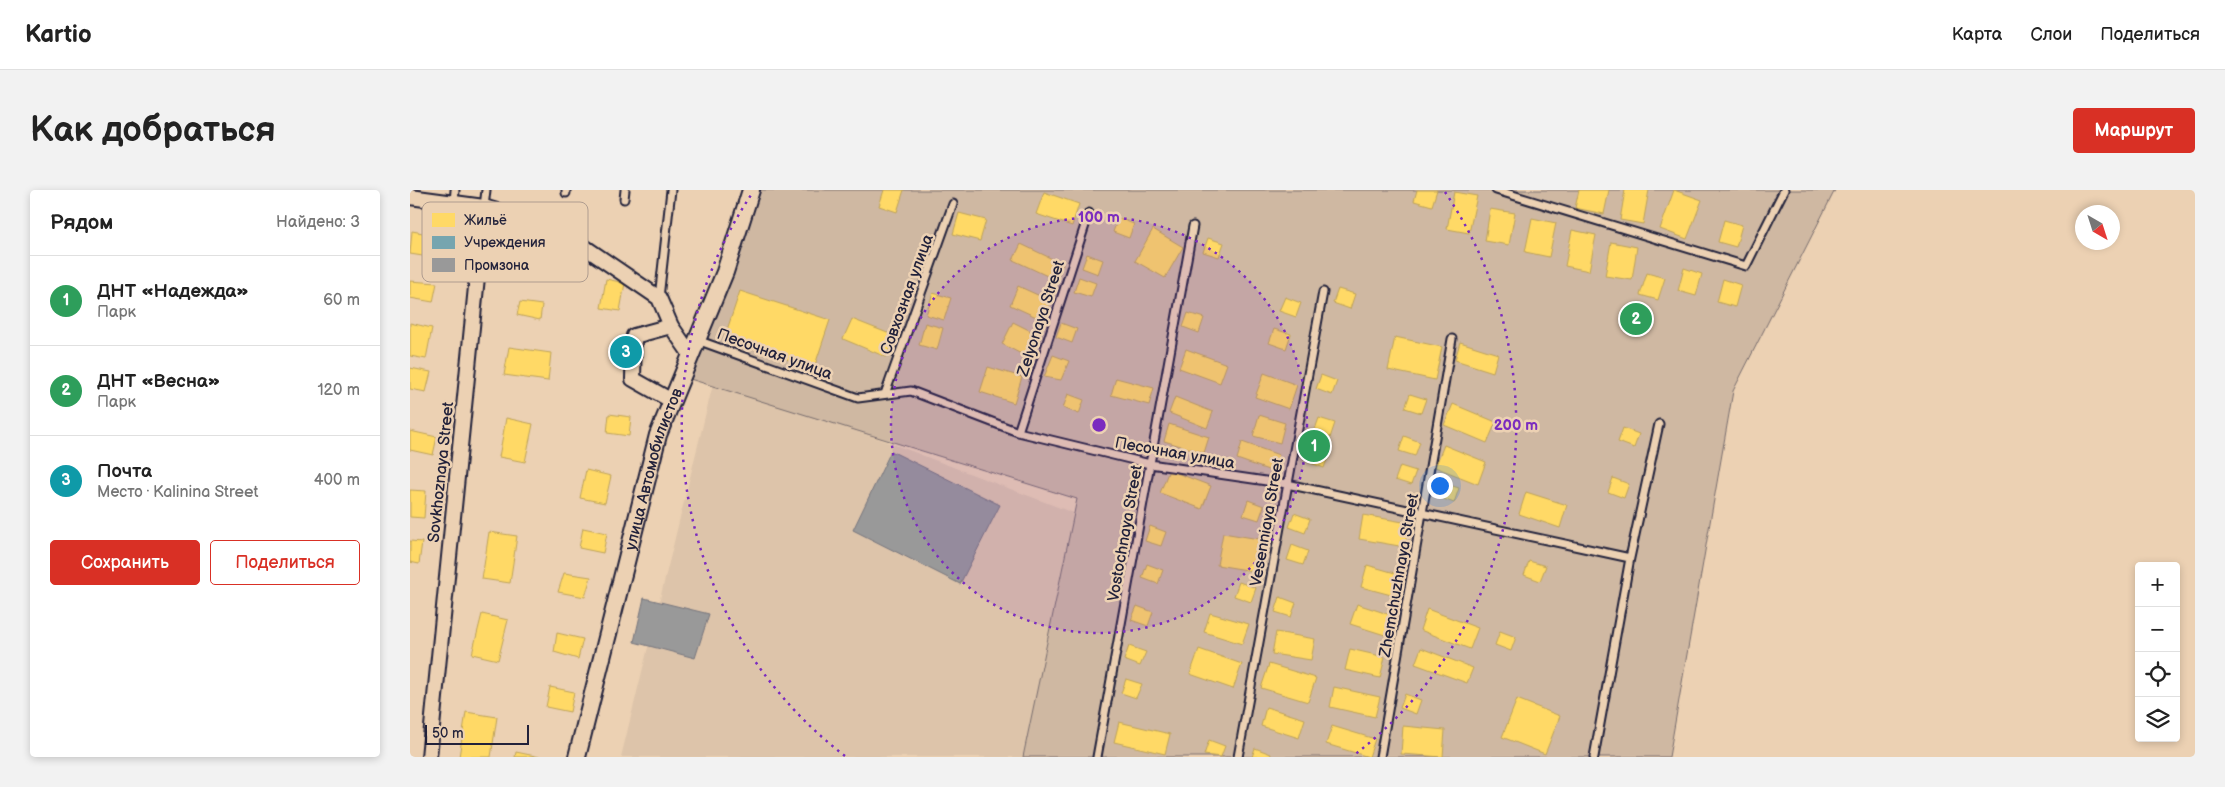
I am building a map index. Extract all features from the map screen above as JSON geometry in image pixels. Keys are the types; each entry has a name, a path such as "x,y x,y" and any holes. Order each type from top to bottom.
{"street":[{"name":"улица Автомобилистов","path":"577,757 658,435 725,272 751,190"},
{"path":"410,197 455,196 471,202"},
{"path":"588,250 659,298 671,326 694,347"},
{"name":"Sovkhoznaya Street","path":"428,757 476,282"},
{"path":"671,326 634,336 633,379 672,401"}],"lane":[{"path":"624,200 625,190"},
{"path":"659,298 671,190"},
{"path":"1496,190 1746,266 1784,190"},
{"name":"Совхозная улица","path":"885,394 953,204"},
{"name":"Zelyonaya Street","path":"1018,432 1089,213"},
{"name":"Vostochnaya Street","path":"1097,757 1193,226"},
{"name":"Vesenniaya Street","path":"1238,757 1323,292"},
{"name":"Zhemchuzhnaya Street","path":"1380,757 1452,339"},
{"name":"Песочная улица","path":"694,347 858,398 911,391 1018,432 1150,464 1287,484 1423,515 1630,558"},
{"path":"1594,757 1630,558 1659,424"}],"shaded area":[{"path":"754,190 1835,190 1733,391 1669,757 1023,757 1077,499 690,379"},
{"path":"715,376 1089,519 1027,757 621,757"}],"building: Жильё":[{"path":"884,190 904,190 897,212 879,206"},
{"path":"1417,190 1437,190 1432,206 1414,201"},
{"path":"1579,190 1609,190 1604,214 1575,208"},
{"path":"1625,190 1649,190 1643,224 1620,220"},
{"path":"1674,190 1702,200 1687,239 1660,229"},
{"path":"1044,192 1079,204 1072,226 1036,214"},
{"path":"1454,192 1477,196 1469,233 1447,229"},
{"path":"1490,209 1515,213 1509,245 1485,241"},
{"path":"959,213 986,220 980,241 953,234"},
{"path":"1118,218 1134,224 1129,238 1113,232"},
{"path":"1532,218 1556,223 1549,257 1525,252"},
{"path":"1724,220 1742,225 1736,247 1718,242"},
{"path":"1153,229 1183,247 1165,278 1135,261"},
{"path":"1572,230 1596,235 1589,271 1565,266"},
{"path":"412,231 422,233 422,256 410,254"},
{"path":"1208,238 1224,243 1219,257 1203,252"},
{"path":"1611,242 1637,247 1632,280 1605,276"},
{"path":"1021,244 1063,264 1056,280 1013,260"},
{"path":"1087,254 1103,260 1098,274 1082,268"},
{"path":"1684,268 1702,274 1696,296 1678,291"},
{"path":"1647,273 1665,278 1658,300 1640,295"},
{"path":"1079,277 1096,283 1091,297 1074,292"},
{"path":"606,279 625,283 620,311 601,308"},
{"path":"1723,279 1741,285 1735,307 1717,302"},
{"path":"410,281 437,283 433,302 410,298"},
{"path":"1018,286 1051,301 1043,320 1010,305"},
{"path":"1338,289 1355,294 1350,309 1333,303"},
{"path":"740,291 830,320 814,368 724,339"},
{"path":"933,293 951,298 944,320 926,315"},
{"path":"1285,297 1301,303 1296,317 1279,311"},
{"path":"520,302 542,305 540,320 517,315"},
{"path":"1188,313 1204,318 1199,333 1183,327"},
{"path":"852,319 895,336 886,357 843,339"},
{"path":"1013,322 1041,336 1029,358 1002,344"},
{"path":"410,323 432,328 426,359 410,356"},
{"path":"925,323 943,328 937,350 919,345"},
{"path":"1061,323 1077,329 1072,343 1056,337"},
{"path":"1274,329 1291,334 1286,349 1269,343"},
{"path":"1395,337 1442,347 1435,380 1388,370"},
{"path":"1460,342 1498,354 1493,372 1455,360"},
{"path":"509,347 551,353 548,381 504,375"},
{"path":"1186,349 1227,364 1220,383 1179,368"},
{"path":"1053,355 1069,361 1061,380 1044,377"},
{"path":"988,367 1022,377 1014,403 980,392"},
{"path":"410,368 431,372 426,392 410,389"},
{"path":"1264,373 1297,385 1289,409 1255,397"},
{"path":"1321,375 1337,381 1332,395 1316,389"},
{"path":"1116,378 1154,388 1149,405 1111,395"},
{"path":"1068,394 1084,400 1079,414 1063,408"},
{"path":"1410,394 1426,399 1421,413 1405,408"},
{"path":"1175,397 1213,412 1207,428 1169,413"},
{"path":"1453,404 1496,422 1487,443 1444,425"},
{"path":"609,414 631,417 629,436 607,433"},
{"path":"1259,415 1285,423 1280,443 1253,436"},
{"path":"506,418 533,424 525,462 499,457"},
{"path":"1319,418 1335,423 1330,438 1314,432"},
{"path":"1169,424 1209,437 1204,453 1164,441"},
{"path":"1623,428 1639,434 1634,448 1618,442"},
{"path":"410,431 437,437 433,455 410,450"},
{"path":"1404,436 1420,442 1415,456 1399,451"},
{"path":"1242,442 1279,455 1274,472 1237,459"},
{"path":"1444,445 1486,462 1478,484 1435,467"},
{"path":"1313,448 1329,454 1324,468 1308,462"},
{"path":"1400,466 1416,471 1411,485 1395,480"},
{"path":"586,470 611,476 605,503 580,498"},
{"path":"1169,470 1211,486 1202,509 1160,493"},
{"path":"1613,478 1629,484 1624,498 1608,492"},
{"path":"1443,483 1459,488 1454,503 1438,497"},
{"path":"410,490 426,491 424,518 410,517"},
{"path":"1526,492 1567,505 1560,528 1519,514"},
{"path":"1248,500 1264,506 1259,520 1243,515"},
{"path":"1294,513 1310,519 1305,533 1289,527"},
{"path":"1363,515 1409,523 1405,547 1359,539"},
{"path":"1150,526 1166,532 1161,546 1145,541"},
{"path":"583,528 607,533 603,553 579,548"},
{"path":"489,532 517,536 510,583 482,579"},
{"path":"1223,533 1265,540 1259,572 1217,565"},
{"path":"410,541 422,542 419,564 410,562"},
{"path":"1292,545 1308,551 1303,565 1287,560"},
{"path":"1529,561 1546,566 1540,581 1524,575"},
{"path":"1147,564 1163,570 1158,584 1142,578"},
{"path":"1367,565 1402,575 1395,596 1361,587"},
{"path":"564,573 591,577 585,597 558,592"},
{"path":"1239,582 1256,588 1251,602 1234,596"},
{"path":"1280,597 1296,603 1291,617 1275,612"},
{"path":"1357,604 1394,616 1388,636 1350,624"},
{"path":"1137,606 1153,612 1148,626 1131,620"},
{"path":"1427,609 1478,628 1470,649 1420,630"},
{"path":"1210,613 1249,624 1242,644 1204,632"},
{"path":"482,614 508,620 498,660 472,654"},
{"path":"1500,631 1516,637 1511,651 1495,645"},
{"path":"1276,632 1315,639 1311,660 1272,654"},
{"path":"557,633 583,639 578,659 554,652"},
{"path":"1129,646 1146,652 1140,666 1124,660"},
{"path":"1421,648 1473,668 1467,683 1415,664"},
{"path":"1199,649 1242,664 1233,689 1190,674"},
{"path":"1350,649 1385,657 1380,678 1345,670"},
{"path":"1269,664 1316,678 1308,702 1261,688"},
{"path":"1126,679 1142,684 1136,698 1121,693"},
{"path":"550,687 574,692 570,712 546,707"},
{"path":"1334,687 1380,697 1375,717 1330,707"},
{"path":"1405,694 1421,700 1416,714 1400,708"},
{"path":"1517,699 1560,716 1545,754 1502,737"},
{"path":"1266,707 1305,719 1299,738 1261,726"},
{"path":"466,712 497,717 491,757 459,757"},
{"path":"1119,722 1170,734 1165,754 1114,742"},
{"path":"1332,726 1375,739 1369,757 1326,744"},
{"path":"1403,726 1445,730 1443,757 1401,754"},
{"path":"1209,740 1225,746 1221,757 1204,755"},
{"path":"1255,748 1271,754 1270,757 1252,757"},
{"path":"516,752 540,757 515,757"}],"building: Учреждения":[{"path":"622,345 630,346 629,360 621,359"}],"building: Промзона":[{"path":"891,451 1000,505 960,584 853,530"},
{"path":"644,598 709,614 695,658 634,642"}],"place":[{"name":"ДНТ «Весна»","path":"1636,319"},
{"name":"Почта","path":"626,352"},
{"name":"ДНТ «Надежда»","path":"1314,446"}]}
